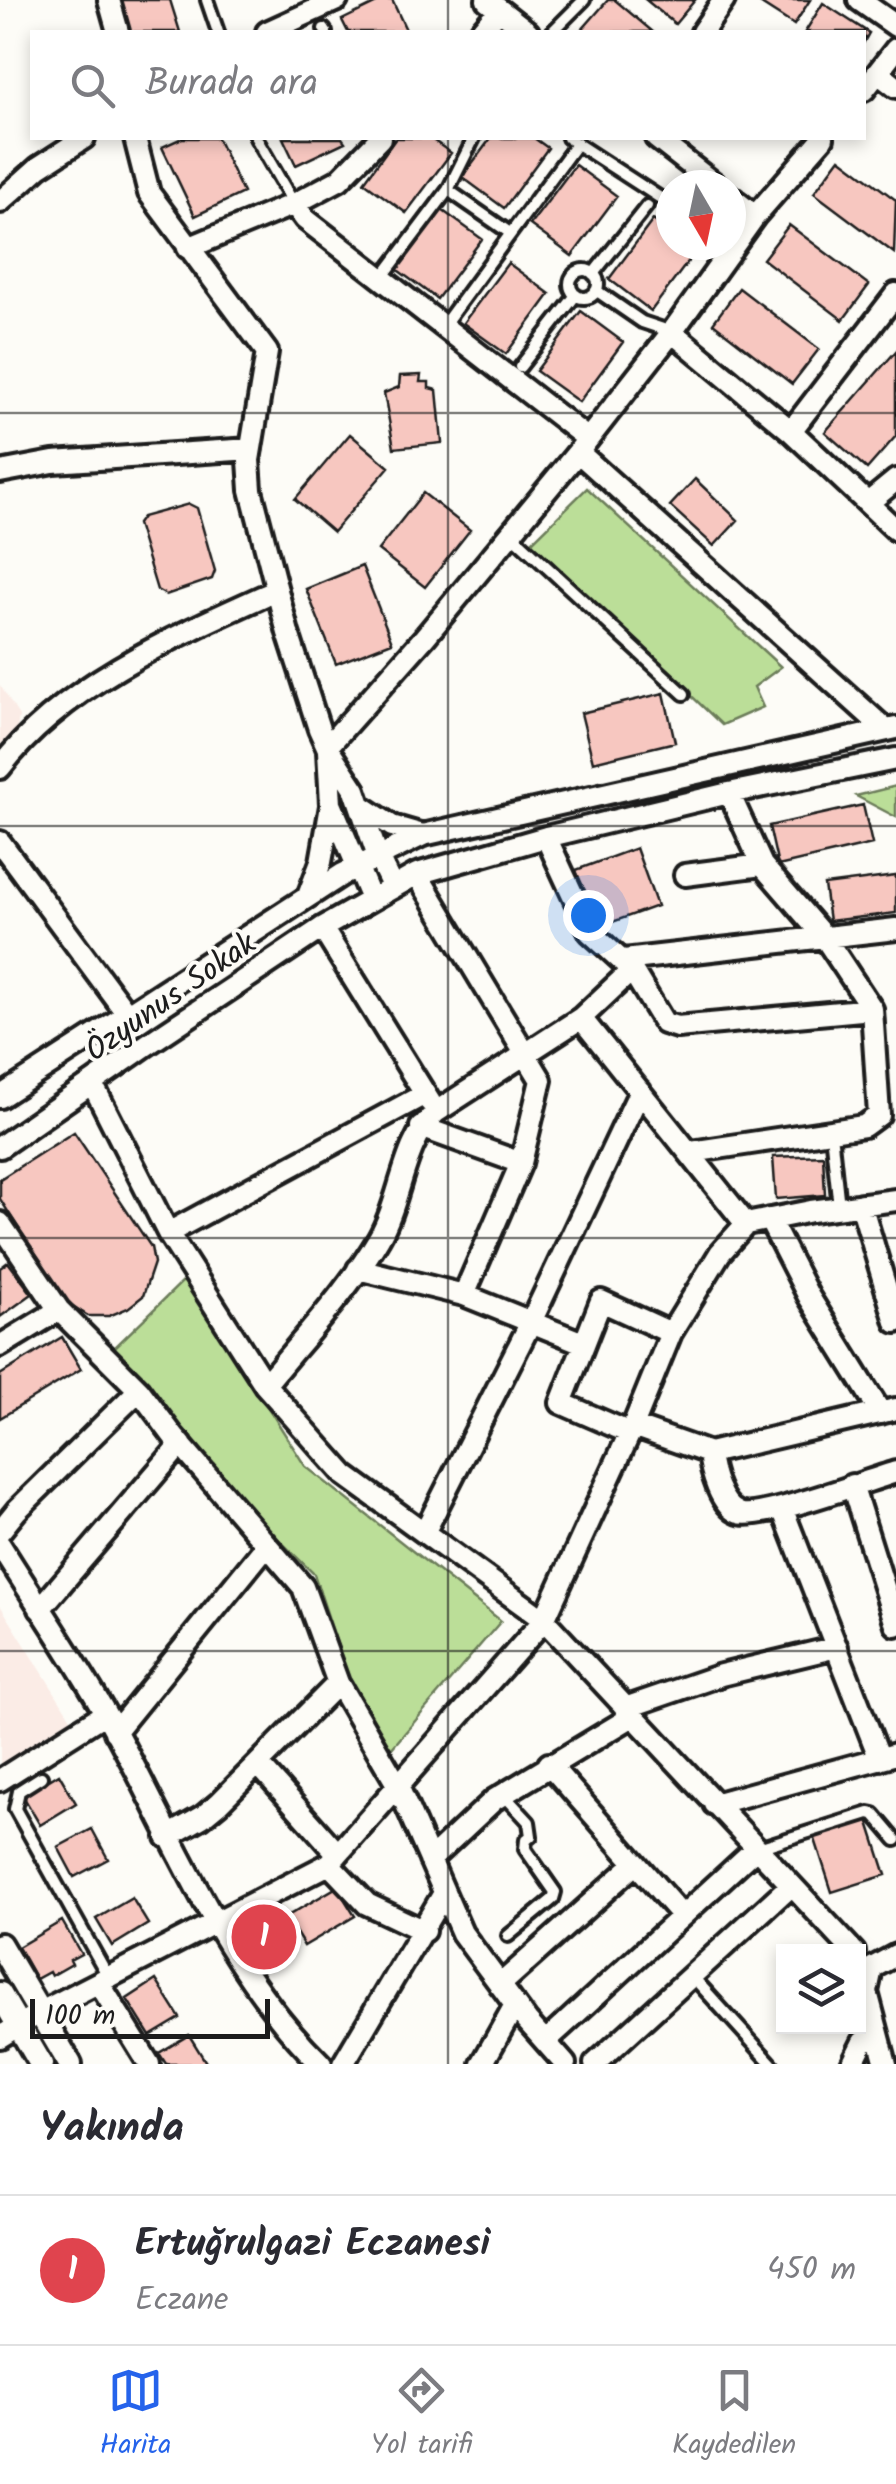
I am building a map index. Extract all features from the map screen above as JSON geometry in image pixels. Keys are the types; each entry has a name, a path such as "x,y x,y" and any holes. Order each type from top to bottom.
{"street":[{"path":"109,0 117,30"},
{"path":"271,30 337,0"},
{"path":"703,30 724,0"},
{"path":"858,0 896,26"},
{"path":"481,30 494,5 525,30"},
{"path":"866,88 896,49"},
{"path":"878,73 896,87"},
{"path":"0,202 39,167 81,140"},
{"path":"136,140 150,194 266,352 251,449 251,490 277,590 327,748 332,804 321,862 308,896"},
{"path":"188,248 294,204 338,180 378,140"},
{"path":"659,140 697,170"},
{"path":"746,227 821,140"},
{"path":"294,204 306,219 443,326 583,446 891,729"},
{"path":"746,208 755,216"},
{"path":"327,748 583,446 672,332 722,260"},
{"path":"791,431 896,294"},
{"path":"672,332 791,431 896,530"},
{"path":"0,472 53,462 251,449"},
{"path":"868,503 896,480"},
{"path":"0,768 35,728 112,674 198,626 277,590"},
{"path":"0,1097 308,896 423,835 891,729"},
{"path":"327,748 355,790 393,888"},
{"name":"Özyunus Sokak","path":"847,1944 544,1620 345,1475 264,1386 168,1233 92,1084 322,928 417,874 546,837 729,793 896,759"},
{"path":"690,1152 864,1126 879,1114 887,1068 872,1008 825,938 762,865 729,793"},
{"path":"332,804 371,899"},
{"path":"360,805 392,826 423,835"},
{"path":"546,837 590,932 628,965 664,1023 677,1027 872,1008"},
{"path":"0,842 128,1014"},
{"path":"685,875 762,865"},
{"path":"417,874 541,1080 520,1163 464,1295"},
{"path":"322,928 427,1111 520,1163"},
{"path":"168,1233 427,1111 524,1057 581,1018 628,965 896,929"},
{"path":"581,1018 746,1224"},
{"path":"0,1147 92,1084"},
{"path":"424,1531 531,1322 640,1091"},
{"path":"264,1386 358,1269 380,1235 427,1111"},
{"path":"20,2025 333,1859 544,1620 632,1430 671,1333 720,1253 746,1224 839,1206 896,1200"},
{"path":"861,1204 896,1322"},
{"path":"671,1333 602,1301 561,1403 709,1453 888,1411 809,1297 769,1219"},
{"path":"0,1222 58,1310 139,1390 303,1587 338,1683 398,1786 462,1933 500,1986 566,2064"},
{"path":"358,1269 464,1295 583,1343"},
{"path":"0,1346 58,1310"},
{"path":"0,1531 139,1390"},
{"path":"40,1610 182,1444"},
{"path":"709,1453 710,1465 728,1507 744,1515 782,1508 896,1472"},
{"path":"852,1485 890,1587 896,1625"},
{"path":"714,1804 888,1756 838,1647 782,1508"},
{"path":"0,1545 110,1723 214,1921 267,2002 321,2064"},
{"path":"0,1780 110,1723 266,1546"},
{"path":"430,1860 503,1794 629,1712 721,1676 838,1647"},
{"path":"167,1837 202,1818 338,1683"},
{"path":"258,1764 367,1904 424,1931"},
{"path":"549,1764 682,1916"},
{"path":"546,2040 755,1849"},
{"path":"500,1986 634,1864"},
{"path":"595,2064 791,1886"},
{"path":"343,2064 444,1893"},
{"path":"0,1945 20,2025 70,2064"},
{"path":"866,1958 896,1955"},
{"path":"104,1980 149,2064"},
{"path":"866,1986 886,2064"},
{"path":"0,1994 42,2064"},
{"path":"482,2064 516,2005"},
{"path":"852,2064 863,2042 877,2033"}],"lane":[{"path":"207,0 217,30"},
{"path":"554,30 584,0"},
{"path":"257,140 294,204"},
{"path":"387,270 448,190 473,140"},
{"path":"443,326 572,140 656,195"},
{"path":"448,190 510,233"},
{"path":"593,274 647,206"},
{"path":"579,272 593,274 598,282 596,291 590,297 576,295 571,287 572,278 579,272"},
{"path":"596,291 642,322 672,332"},
{"path":"520,367 576,295"},
{"path":"510,532 684,694"},
{"path":"832,1142 839,1206"},
{"path":"42,1777 19,1791 15,1809 104,1980"},
{"path":"503,1794 529,1822 526,1849 555,1892 553,1899 508,1936"},
{"path":"755,1849 869,1812 896,1840"},
{"path":"692,1976 772,2064"}],"shaded area":[{"path":"0,685 19,716 16,735 0,758"},
{"path":"0,1605 74,1723 0,1767"}],"green space":[{"path":"587,488 781,667 754,687 763,707 722,725 531,543"},
{"path":"896,786 896,817 856,796"},
{"path":"186,1278 305,1466 501,1621 391,1749 355,1699 314,1574 273,1534 114,1348"}],"building":[{"path":"118,0 170,0 179,30 126,30"},
{"path":"383,0 392,0 406,30 347,30 342,20"},
{"path":"608,0 615,0 651,30 582,30"},
{"path":"646,0 695,0 675,24"},
{"path":"755,0 810,0 794,25"},
{"path":"823,3 864,30 806,30"},
{"path":"178,140 218,140 243,193 195,216 162,147"},
{"path":"284,140 345,142 296,165"},
{"path":"395,140 433,140 451,153 406,213 364,182"},
{"path":"490,140 537,140 548,148 504,208 462,177"},
{"path":"840,158 896,200 894,253 814,193"},
{"path":"575,165 617,196 572,256 530,225"},
{"path":"439,208 482,239 437,299 395,268"},
{"path":"653,220 656,260 689,260 651,311 609,279"},
{"path":"789,225 869,285 843,320 763,259"},
{"path":"508,263 550,294 506,354 463,323"},
{"path":"739,288 819,349 792,384 713,323"},
{"path":"581,311 623,342 579,402 536,371"},
{"path":"896,351 896,436 867,469 825,432"},
{"path":"421,375 420,382 429,382 429,388 437,390 442,443 394,448 384,393 399,387 400,376"},
{"path":"350,434 389,467 333,532 295,499"},
{"path":"695,479 738,520 714,546 670,506"},
{"path":"423,493 470,530 425,587 378,550"},
{"path":"189,504 197,508 215,571 212,579 166,595 157,590 137,524 142,517"},
{"path":"362,566 392,642 336,664 306,589"},
{"path":"664,693 675,742 593,762 581,713"},
{"path":"863,805 872,844 778,866 769,826"},
{"path":"636,848 657,906 596,928 576,870"},
{"path":"896,876 896,913 829,921 824,885"},
{"path":"74,1132 151,1247 154,1263 143,1296 109,1316 88,1316 64,1300 0,1199 0,1179"},
{"path":"823,1155 825,1195 776,1199 773,1157"},
{"path":"8,1262 32,1294 0,1317 0,1268"},
{"path":"62,1337 81,1369 0,1418 0,1375"},
{"path":"59,1774 76,1803 40,1825 23,1796"},
{"path":"868,1819 886,1875 832,1892 814,1836"},
{"path":"92,1829 108,1859 74,1877 58,1847"},
{"path":"337,1887 355,1916 304,1946 286,1917"},
{"path":"132,1898 148,1924 112,1946 96,1919"},
{"path":"62,1921 81,1954 51,1976 49,1972 36,1979 18,1947"},
{"path":"264,1925 282,1956 262,1968 244,1936"},
{"path":"156,1980 180,2018 150,2036 127,1999"},
{"path":"189,2035 207,2064 166,2064 159,2053"}],"place":[{"name":"Ertuğrulgazi Eczanesi","path":"264,1937"}]}
